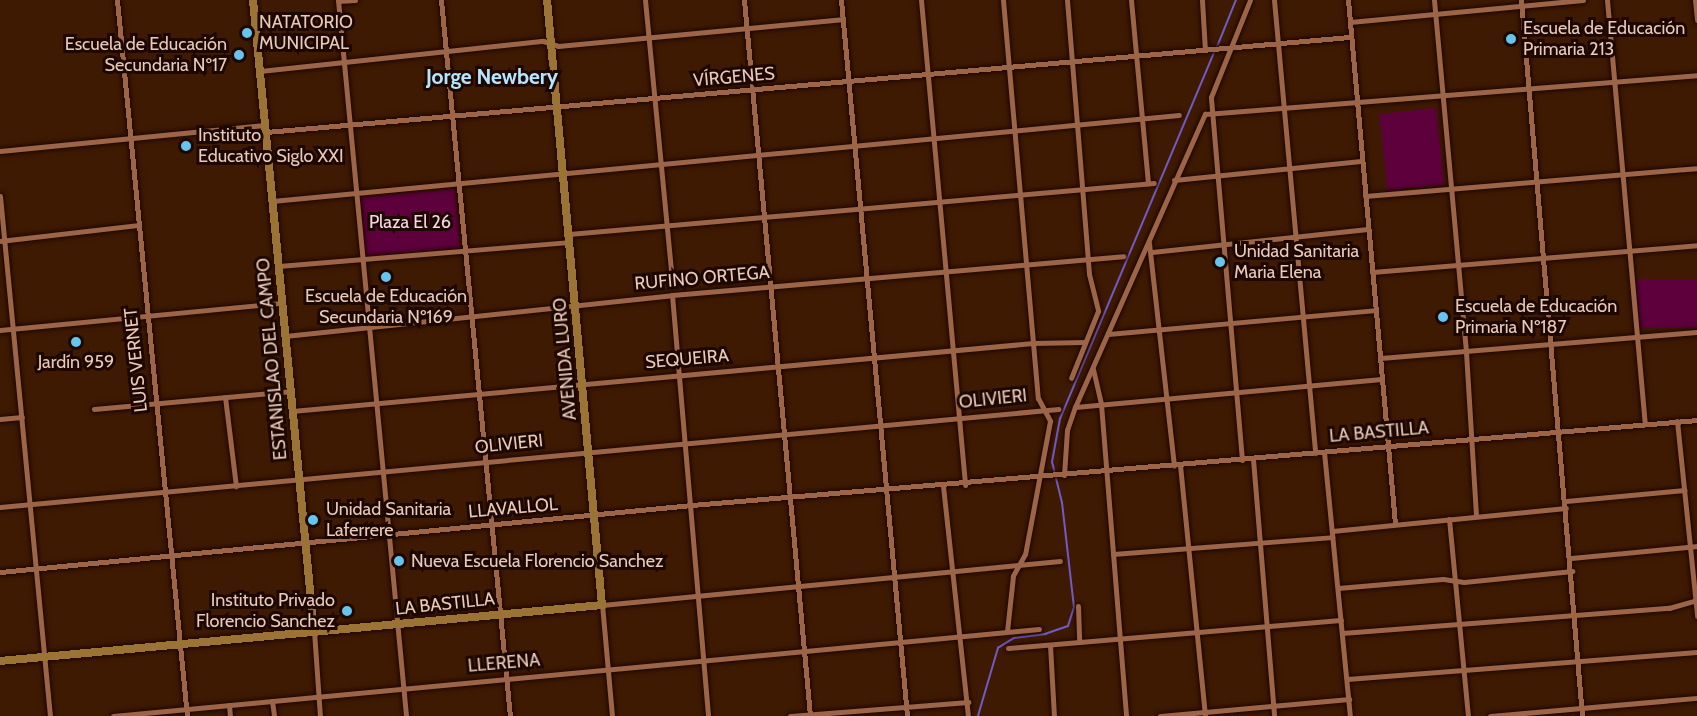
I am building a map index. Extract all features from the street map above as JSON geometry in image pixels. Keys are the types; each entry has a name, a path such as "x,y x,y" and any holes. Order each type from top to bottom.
{"street":[{"name":"LUIS VERNET","path":"117,0 187,716"},
{"name":"ESTANISLAO DEL CAMPO","path":"253,0 314,632 320,716"},
{"path":"355,0 338,1 406,716"},
{"path":"441,0 510,716"},
{"name":"AVENIDA LURO","path":"547,0 612,716"},
{"path":"645,0 672,280"},
{"path":"744,0 810,715"},
{"path":"841,0 907,716"},
{"path":"921,0 951,351 965,485"},
{"path":"1003,0 1038,398 1050,421 1025,554 1017,566 1007,631"},
{"path":"1066,0 1088,256 1098,311 1071,378"},
{"path":"278,266 464,251 666,225 1151,183 1141,118 1131,0"},
{"path":"1202,0 1205,50"},
{"path":"1242,460 1212,112 1213,88 1250,0"},
{"path":"1274,0 1315,453"},
{"path":"1348,0 1395,524"},
{"path":"1434,0 1466,352 1476,516"},
{"path":"1350,22 1521,3 1583,0"},
{"path":"1607,0 1645,423"},
{"path":"1695,0 1697,21"},
{"path":"1521,3 1542,259 1552,343 1571,558 1582,716"},
{"path":"260,70 446,51 550,43 558,46 842,19"},
{"path":"1230,48 1350,37"},
{"name":"VÍRGENES","path":"0,151 130,138 350,125 1230,48"},
{"path":"1064,475 1068,430 1075,407 1149,243 1200,119 1212,112 1442,97 1697,75"},
{"path":"272,201 1179,115"},
{"path":"1174,180 1361,161"},
{"path":"1365,196 1697,168"},
{"path":"0,196 2,241 22,417 50,716"},
{"path":"2,241 140,225"},
{"path":"1144,253 1368,229"},
{"path":"1149,243 1152,252 1166,399 1187,548 1204,714"},
{"path":"1372,273 1697,245"},
{"name":"RUFINO ORTEGA","path":"285,336 672,295 1088,256 1123,256"},
{"path":"672,295 681,375 708,716"},
{"path":"0,330 282,303"},
{"path":"1108,334 1376,310"},
{"path":"1380,358 1697,332"},
{"name":"SEQUEIRA","path":"292,411 778,365 1033,343 1086,342"},
{"path":"1094,369 1101,404 1126,716"},
{"path":"1075,407 1382,380"},
{"path":"94,409 290,391"},
{"path":"225,397 236,486"},
{"name":"OLIVIERI","path":"0,507 1058,409"},
{"path":"0,419 22,417"},
{"name":"LA BASTILLA","path":"1039,478 1560,430 1697,420"},
{"path":"1677,422 1697,614"},
{"path":"1324,452 1350,716"},
{"path":"1253,459 1274,716"},
{"path":"885,489 1039,478"},
{"path":"943,486 968,715"},
{"name":"LLAVALLOL","path":"0,572 885,489"},
{"path":"1113,554 1332,534 1395,524 1684,490"},
{"path":"1449,519 1468,716"},
{"path":"1571,558 1697,546"},
{"name":"LA BASTILLA","path":"0,661 1060,561"},
{"path":"1338,588 1572,571"},
{"path":"1342,633 1669,608 1694,601"},
{"path":"1078,606 1079,642"},
{"path":"1008,648 1341,620"},
{"name":"LLERENA","path":"113,716 1039,629"},
{"path":"1050,645 1054,716"},
{"path":"1347,679 1697,652"},
{"path":"1490,716 1697,698"},
{"path":"1160,716 1204,714 1349,699"},
{"path":"272,701 273,716"},
{"path":"790,716 968,702"},
{"path":"229,705 230,716"}],"green space":[{"path":"1436,108 1444,185 1387,191 1379,114"},
{"name":"Plaza El 26","path":"455,189 460,248 366,256 360,197"},
{"path":"1636,279 1697,279 1697,328 1636,328"}],"waterway":[{"path":"1217,47 1236,0"},
{"path":"1045,634 1068,626 1074,608 1062,503 1052,462 1060,419 1215,51"},
{"path":"978,716 998,648 1014,638 1046,634"}],"place":[{"name":"NATATORIO MUNICIPAL","path":"247,33"},
{"name":"Escuela de Educación Primaria 213","path":"1511,39"},
{"name":"Escuela de Educación Secundaria Nº17","path":"239,55"},
{"name":"Instituto Educativo Siglo XXI","path":"186,146"},
{"name":"Unidad Sanitaria Maria Elena","path":"1220,262"},
{"name":"Escuela de Educación Secundaria Nº169","path":"386,277"},
{"name":"Escuela de Educación Primaria Nº187","path":"1443,317"},
{"name":"Jardín 959","path":"76,342"},
{"name":"Unidad Sanitaria Laferrere","path":"313,520"},
{"name":"Nueva Escuela Florencio Sanchez","path":"399,561"},
{"name":"Instituto Privado Florencio Sanchez","path":"347,611"}],"district":[{"name":"Jorge Newbery","path":"492,77"}]}
